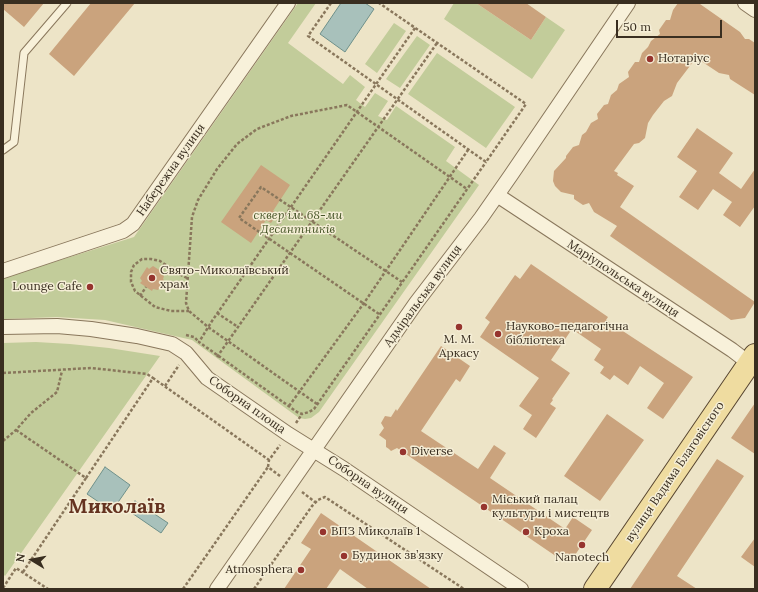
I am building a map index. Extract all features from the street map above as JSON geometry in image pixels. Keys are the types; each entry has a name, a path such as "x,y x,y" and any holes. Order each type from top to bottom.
{"main road":[{"name":"вулиця Вадима Благовісного","path":"595,589 752,359"}],"street":[{"name":"Набережна вулиця","path":"3,271 123,231 133,224 288,3"},
{"name":"Адміральська вулиця","path":"217,589 416,303 497,195 628,3"},
{"path":"745,3 755,10"},
{"name":"Маріупольська вулиця","path":"497,195 732,350 752,359"},
{"path":"3,327 57,326 91,328 172,344 183,357"},
{"name":"Соборна площа","path":"183,357 207,378 288,434 314,450"},
{"name":"Соборна вулиця","path":"314,450 521,589"}],"lane":[{"path":"3,150 14,142 24,52 67,3"}],"path":[{"path":"331,3 308,36 486,162"},
{"path":"379,3 526,104 314,409 302,414 199,342 217,313 415,28"},
{"path":"217,356 437,43"},
{"path":"317,404 227,341 189,311 186,303 192,217 198,200 217,169 237,144 257,129 291,116 347,105 467,189"},
{"path":"289,406 364,303 468,150"},
{"path":"379,314 239,218 261,187 402,282"},
{"path":"187,278 160,261 151,258 142,259 134,265 131,272 131,282 135,291 155,307 171,311 189,311"},
{"path":"140,296 146,287"},
{"path":"217,313 238,327"},
{"path":"165,386 183,357"},
{"path":"3,373 62,371 91,368 147,374 269,460"},
{"path":"3,441 16,430 31,413 57,392 62,371"},
{"path":"23,572 153,378"},
{"path":"16,430 86,478"},
{"path":"183,589 268,467"},
{"path":"254,589 312,506 324,497 464,589"},
{"path":"3,588 16,568 48,589"}],"green space":[{"name":"сквер ім. 68-ми Десантників","path":"298,3 316,3 288,43 343,84 350,75 365,87 356,100 365,107 375,93 388,101 378,116 387,120 396,106 455,147 446,161 479,185 319,412 311,418 299,418 192,340 105,320 57,317 3,319 3,278 134,237"},
{"path":"454,3 476,3 531,40 546,17 565,30 532,79 444,19"},
{"path":"394,23 406,31 377,73 365,64"},
{"path":"417,36 430,45 400,88 386,79"},
{"path":"437,53 515,107 486,148 408,94"},
{"path":"36,342 109,348 160,356 5,576 3,574 3,343"}],"water":[{"path":"341,3 365,3 374,9 345,52 320,34"},
{"path":"105,467 130,485 112,511 87,494"},
{"path":"135,501 168,523 161,533 129,511"}],"building":[{"path":"3,3 44,3 24,27 3,9"},
{"path":"91,3 135,3 74,76 49,54"},
{"path":"476,3 526,3 546,17 531,40"},
{"path":"678,3 700,4 740,32 745,39 749,39 755,43 755,95 730,79 729,75 719,73 696,58 677,83 672,96 664,101 653,115 648,123 645,138 639,143 634,144 614,171 618,173 617,175 634,186 620,207 755,302 745,318 731,320 610,236 617,226 594,212 589,203 583,205 574,199 574,195 561,192 555,186 553,181 554,171 566,158 573,147 579,145 582,135 586,132 591,123 598,119 597,114 604,105 608,104 611,95 617,90 619,84 629,77 628,72 635,62 639,62 642,53 651,41 660,34 659,30 666,20 670,20 673,10"},
{"path":"697,128 733,153 719,173 741,189 755,169 755,206 740,227 723,215 732,202 713,189 698,210 679,197 697,171 677,157"},
{"path":"261,165 290,185 273,211 278,213 271,223 266,220 251,243 221,222"},
{"path":"531,264 608,317 606,320 693,377 663,419 647,408 664,383 640,366 628,385 614,375 610,380 600,373 604,367 594,360 601,349 572,329 551,360 570,373 550,404 556,408 536,438 523,429 532,415 519,406 539,378 480,337 490,322 485,318 515,275 520,279"},
{"name":"Свято-Миколаївський храм","path":"153,266 164,273 162,275 164,276 164,280 158,290 153,289 152,291 140,283 142,281 140,278 147,267 149,269"},
{"path":"441,346 470,366 460,382 456,379 421,431 478,469 494,445 506,453 490,478 565,529 573,517 592,530 570,560 563,561 397,448 391,451 386,447 386,440 379,435 384,428 381,423 385,416 391,417 396,409 397,411"},
{"path":"755,403 755,454 731,438"},
{"path":"607,414 644,440 600,501 564,476"},
{"path":"717,459 744,476 677,576 697,589 630,589"},
{"name":"Будинок зв’язку","path":"321,513 431,589 368,589 340,569 326,589 284,589 311,549 301,543"},
{"path":"755,538 755,567 741,557"}],"place":[{"name":"Нотаріус","path":"650,59"},
{"name":"Свято-Миколаївський храм","path":"152,278"},
{"name":"Lounge Cafe","path":"90,287"},
{"name":"М. М. Аркасу","path":"459,327"},
{"name":"Науково-педагогічна бібліотека","path":"498,334"},
{"name":"Diverse","path":"403,452"},
{"name":"Міський палац культури і мистецтв","path":"484,507"},
{"name":"ВПЗ Миколаїв 1","path":"323,532"},
{"name":"Кроха","path":"526,532"},
{"name":"Nanotech","path":"582,545"},
{"name":"Будинок зв’язку","path":"344,556"},
{"name":"Atmosphera","path":"301,570"}],"district":[{"name":"Миколаїв","path":"117,507"}]}
